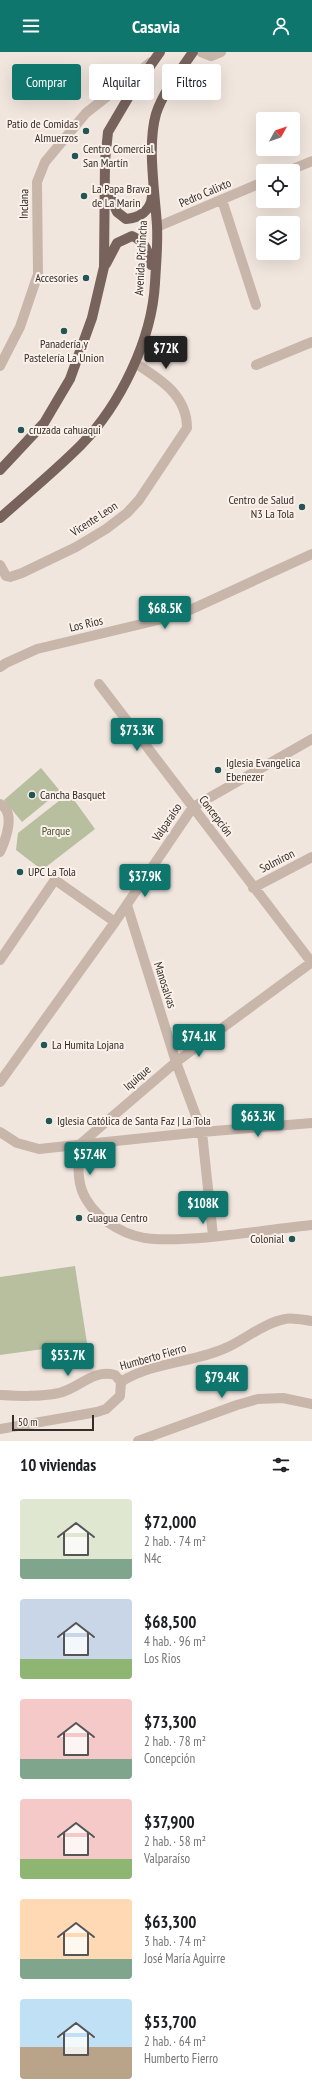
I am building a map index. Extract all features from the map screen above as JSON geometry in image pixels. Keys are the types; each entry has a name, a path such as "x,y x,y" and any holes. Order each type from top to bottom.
{"main road":[{"name":"Avenida Pichincha","path":"0,518 81,445 102,420 135,363 144,337 155,284 157,227 153,184 152,131 160,103 193,52"},
{"path":"0,470 44,423 70,379 92,318 104,267 104,184 108,132 130,93 157,56"},
{"path":"104,184 117,212 126,219 139,217 147,210 152,202 153,184"},
{"path":"104,267 117,243 132,236 140,240 147,248 155,284"}],"street":[{"path":"201,52 211,56 221,52"},
{"name":"Inclana","path":"0,366 20,327 38,274 37,182 45,162 86,113 157,56"},
{"path":"300,166 312,161"},
{"name":"Pedro Calixto","path":"157,227 256,185"},
{"path":"222,200 256,305"},
{"path":"256,365 312,342"},
{"name":"Vicente Leon","path":"1,569 10,577 42,564 82,543 127,513 139,500 187,428 187,414 179,399 161,379 135,363"},
{"name":"Los Rios","path":"0,667 37,649 179,615 312,554"},
{"name":"Concepción","path":"100,684 253,888 312,962"},
{"name":"Valparaíso","path":"0,1082 127,905 193,807 312,739"},
{"path":"0,804 6,809 10,816 4,844 0,852"},
{"name":"Solmiron","path":"253,888 312,857"},
{"path":"0,960 54,881 58,882 115,922"},
{"name":"Manosalvas","path":"127,905 176,1062 202,1132 213,1236"},
{"name":"Iquique","path":"78,1146 176,1062 312,962"},
{"path":"0,1132 18,1143 39,1149 202,1132 312,1123"},
{"path":"78,1146 79,1184 86,1199 95,1210 113,1226 135,1235 154,1239 213,1236 312,1225"},
{"name":"Humberto Fierro","path":"0,1395 38,1396 60,1392 100,1373 115,1375 121,1382 137,1373 183,1362 229,1347 270,1323 286,1318 312,1321"},
{"path":"0,1429 97,1412 106,1409 120,1396 121,1382"},
{"path":"138,1441 258,1399 283,1398 312,1404"}],"green space":[{"name":"Cancha Basquet","path":"41,768 60,791 22,822 4,800"},
{"name":"Parque","path":"69,793 95,829 42,870 16,850 18,833"},
{"path":"75,1266 87,1343 0,1355 0,1277"}],"place":[{"name":"Patio de Comidas Almuerzos","path":"86,131"},
{"name":"Centro Comercial San Martín","path":"75,156"},
{"name":"La Papa Brava de La Marin","path":"84,196"},
{"name":"Accesories","path":"86,278"},
{"name":"Panadería y Pastelería La Union","path":"64,331"},
{"name":"cruzada cahuaqui","path":"21,430"},
{"name":"Centro de Salud N3 La Tola","path":"302,507"},
{"name":"Iglesia Evangelica Ebenezer","path":"218,770"},
{"name":"Cancha Basquet","path":"32,795"},
{"name":"UPC La Tola","path":"20,872"},
{"name":"La Humita Lojana","path":"44,1045"},
{"name":"Iglesia Católica de Santa Faz | La Tola","path":"49,1121"},
{"name":"Guagua Centro","path":"79,1218"},
{"name":"Colonial","path":"292,1239"}]}
